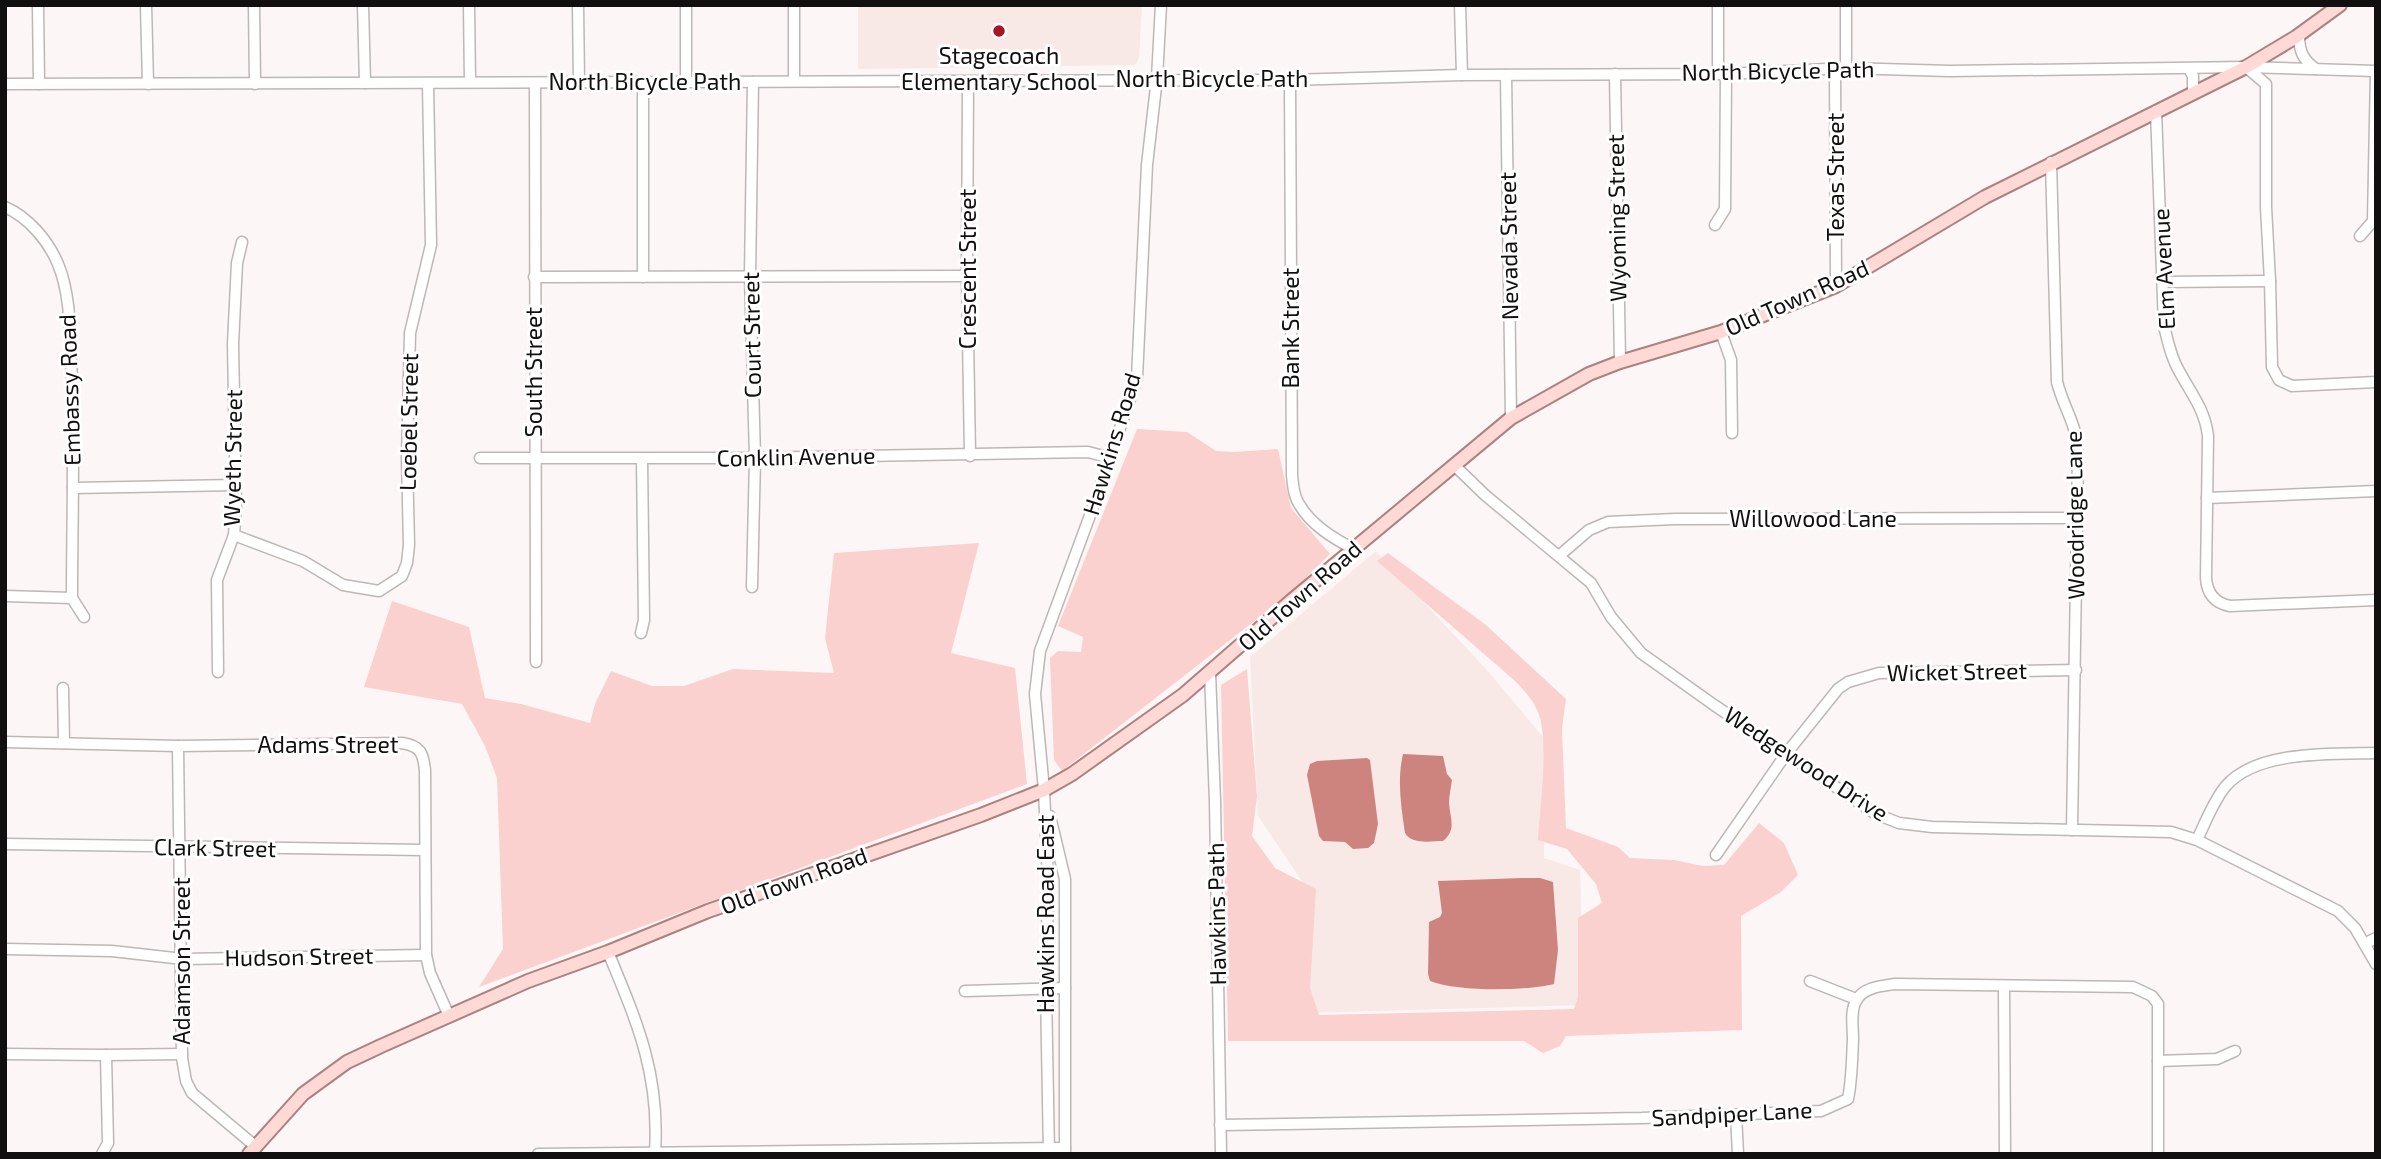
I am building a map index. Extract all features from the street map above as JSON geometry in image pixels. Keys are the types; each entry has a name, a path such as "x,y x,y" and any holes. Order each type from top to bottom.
{"main road":[{"name":"Old Town Road","path":"252,1150 303,1094 347,1062 528,981 608,953 708,911 1044,790 1095,760 1210,673 1291,601 1511,418 1590,374 1620,362 1721,332 1836,286 1985,197 2246,67 2299,35 2340,5"}],"street":[{"path":"38,5 39,84"},
{"path":"146,5 148,84"},
{"path":"254,5 255,84"},
{"path":"363,5 365,83"},
{"path":"469,5 470,82"},
{"path":"579,5 579,83"},
{"path":"686,5 686,81"},
{"path":"794,5 794,80"},
{"name":"Hawkins Road","path":"1044,790 1035,694 1040,651 1111,458 1136,378 1147,164 1157,79 1161,5"},
{"path":"1460,5 1462,75"},
{"path":"1715,225 1725,209 1718,5"},
{"path":"1846,5 1846,68"},
{"path":"2299,35 2304,60 2317,69"},
{"path":"2246,67 2266,85 2266,207 2272,367 2279,380 2292,386 2376,382"},
{"name":"North Bicycle Path","path":"5,84 428,84 794,80 968,82 1722,74 1846,68 1950,71 2246,67 2376,71"},
{"name":"Texas Street","path":"1835,69 1836,286"},
{"path":"2189,69 2193,76 2193,93"},
{"path":"2360,236 2373,221 2376,71"},
{"name":"Wyoming Street","path":"1615,74 1620,362"},
{"name":"Nevada Street","path":"1506,75 1511,418"},
{"name":"Bank Street","path":"1290,79 1294,492 1301,508 1315,522 1354,549"},
{"path":"643,82 643,277"},
{"name":"Court Street","path":"752,587 755,458 750,275 753,82"},
{"name":"Crescent Street","path":"968,82 970,456"},
{"name":"South Street","path":"535,83 536,662"},
{"name":"Loebel Street","path":"234,535 303,561 343,585 379,591 402,576 407,564 409,545 407,446 410,333 431,245 428,84"},
{"name":"Elm Avenue","path":"2156,111 2164,326 2170,353 2206,420 2208,436 2207,586 2214,599 2221,604 2239,606 2376,600"},
{"name":"Woodridge Lane","path":"2051,162 2057,382 2061,398 2078,434 2079,518 2072,830"},
{"name":"Embassy Road","path":"5,207 19,213 43,238 58,264 69,311 73,386 72,598"},
{"name":"Wyeth Street","path":"218,672 217,580 234,535 236,485 233,344 237,263 242,242"},
{"path":"534,276 967,276"},
{"path":"2163,282 2270,281"},
{"path":"1721,332 1731,360 1732,433"},
{"name":"Conklin Avenue","path":"480,458 534,460 970,456 1088,452 1111,458"},
{"path":"641,634 644,620 642,459"},
{"name":"Wedgewood Drive","path":"1455,466 1485,495 1591,583 1611,617 1641,653 1876,814 1899,823 1932,827 2171,832 2197,840 2338,911 2366,943 2376,964"},
{"path":"73,488 236,485"},
{"path":"2207,498 2376,491"},
{"name":"Willowood Lane","path":"1560,555 1589,530 1608,522 1688,519 2079,518"},
{"path":"5,596 72,598 84,617"},
{"name":"Wicket Street","path":"1716,855 1786,754 1838,689 1862,677 1879,673 2076,670"},
{"name":"Hawkins Path","path":"1210,673 1221,1154"},
{"path":"63,688 64,743"},
{"name":"Adams Street","path":"5,742 178,746 402,743 419,748 424,755 426,955 429,973 449,1016"},
{"name":"Adamson Street","path":"178,746 183,959 182,1054 186,1080 192,1093 252,1150"},
{"path":"2197,840 2213,805 2227,785 2256,765 2298,757 2376,753"},
{"name":"Hawkins Road East","path":"1044,790 1065,879 1065,1151"},
{"name":"Hawkins Road East","path":"1044,790 1048,880 1046,990 1049,1152"},
{"name":"Clark Street","path":"5,844 424,850"},
{"path":"2366,943 2376,938"},
{"name":"Hudson Street","path":"5,949 112,951 183,959 426,955"},
{"path":"608,953 632,1012 650,1067 657,1126 655,1152"},
{"path":"1810,981 1856,999 1867,990 1878,986 1895,985 2133,987 2145,992 2158,1004 2158,1154"},
{"path":"2004,987 2005,1154"},
{"path":"965,991 1065,988"},
{"name":"Sandpiper Lane","path":"1220,1125 1821,1111 1848,1099 1856,999"},
{"path":"2158,1061 2217,1059 2235,1051"},
{"path":"5,1054 182,1054"},
{"path":"102,1154 108,1143 106,1055"},
{"path":"1736,1115 1738,1154"},
{"path":"538,1154 1065,1151"}],"shaded area":[{"name":"Stagecoach Elementary School","path":"858,5 1142,5 1139,57 1136,64 1132,65 858,69"},
{"path":"1137,429 1187,432 1216,451 1278,449 1291,508 1330,554 1293,591 1062,771 1054,760 1050,658 1058,651 1081,652 1083,637 1058,626"},
{"path":"979,543 951,653 1015,668 1027,784 479,987 503,949 497,778 485,746 462,704 364,687 392,601 469,627 485,698 521,704 590,723 595,704 611,671 652,686 684,686 733,669 834,673 825,638 834,553"},
{"path":"1376,551 1486,669 1544,738 1544,858 1580,870 1584,1005 1305,1013 1312,896 1258,816 1250,657"},
{"path":"1388,553 1486,625 1566,699 1562,729 1566,828 1618,847 1630,858 1674,860 1703,866 1724,865 1759,823 1784,843 1798,875 1781,892 1741,916 1742,1030 1566,1036 1560,1046 1543,1053 1524,1041 1228,1041 1221,685 1247,669 1257,797 1252,836 1275,868 1316,889 1310,988 1319,1015 1574,1009 1578,997 1578,918 1602,903 1596,884 1567,849 1538,840 1544,754 1537,710 1514,680 1377,561"},
{"path":"1403,754 1443,756 1447,774 1452,780 1449,803 1451,828 1443,841 1417,841 1405,833 1400,783"},
{"path":"1370,760 1378,824 1374,843 1368,848 1353,849 1345,842 1323,841 1319,836 1307,775 1310,764 1317,761"},
{"path":"1540,878 1553,882 1558,950 1554,984 1492,989 1457,987 1430,981 1429,922 1440,917 1442,913 1438,881"}],"place":[{"name":"Stagecoach Elementary School","path":"999,31"}]}
